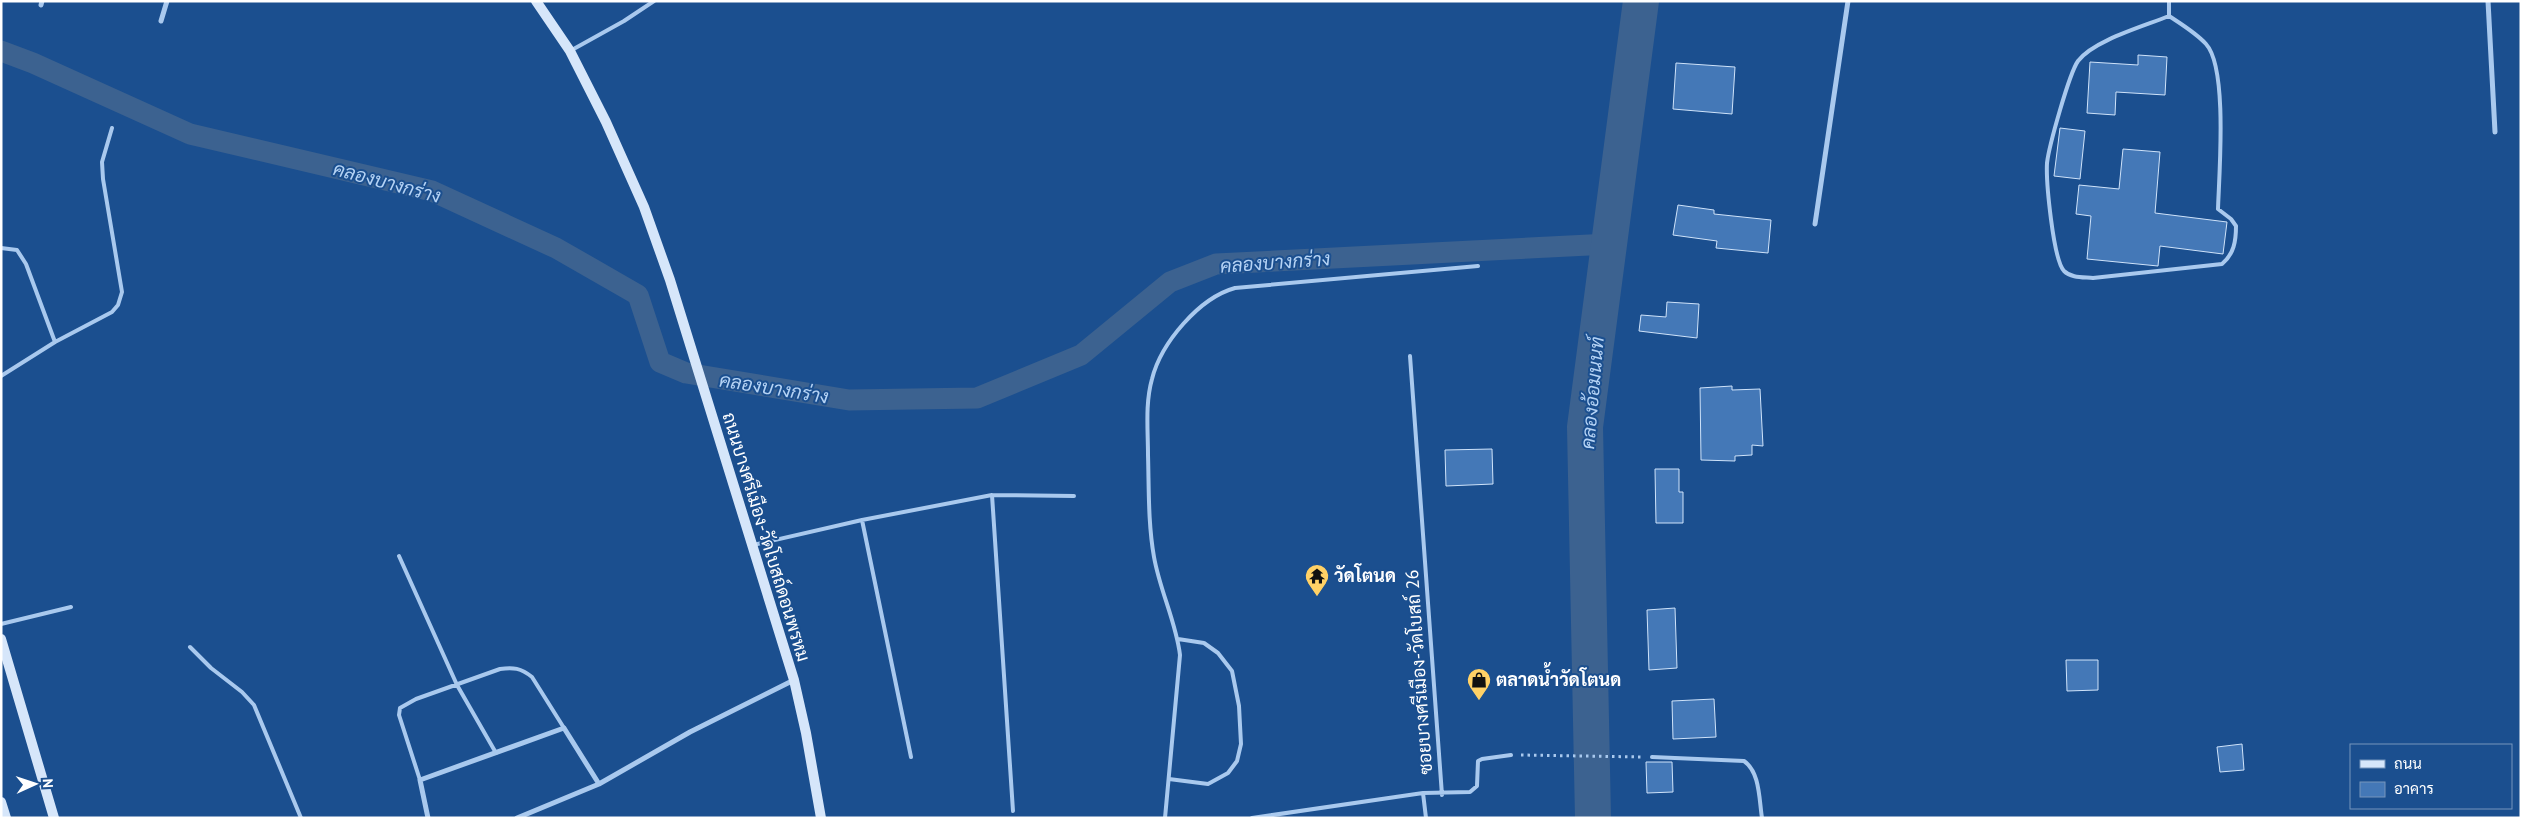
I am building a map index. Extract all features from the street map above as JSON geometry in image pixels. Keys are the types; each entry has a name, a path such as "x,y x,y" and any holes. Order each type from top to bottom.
{"street":[{"path":"161,21 167,1"},
{"name":"ถนนบางศรีเมือง-วัดโบสถ์ดอนพรหม","path":"536,1 570,51 606,122 644,207 670,280 710,415 794,680 806,733 821,818"},
{"path":"1815,224 1848,1"},
{"path":"2488,1 2495,132"},
{"path":"1,639 54,818"},
{"path":"517,818 599,784 690,732 794,680"},
{"path":"428,818 420,780 564,728 599,784"},
{"path":"1,802 6,818"}],"lane":[{"path":"570,51 624,21 654,1"},
{"path":"2169,1 2169,16"},
{"path":"2169,16 2207,44 2212,57 2220,94 2218,209 2231,219 2236,226 2233,250 2230,258 2222,264 2093,278 2072,276 2063,270 2056,251 2048,195 2047,162 2055,127 2078,61 2094,48 2169,16"},
{"path":"1,376 55,342 112,312 118,305 122,292 102,170 102,162 112,128"},
{"path":"1,248 17,250 26,264 55,342"},
{"path":"1165,818 1180,656 1178,639 1163,597 1154,557 1149,519 1148,411 1152,380 1162,352 1191,316 1220,292 1235,288 1478,266"},
{"name":"ซอยบางศรีเมือง-วัดโบสถ์ 26","path":"1252,818 1285,816 1423,793 1442,795 1410,356"},
{"path":"751,546 862,520 992,495 1074,496"},
{"path":"992,495 1013,811"},
{"path":"862,520 911,757"},
{"path":"399,556 457,685 496,753"},
{"path":"1,624 71,607"},
{"path":"1169,779 1208,784 1228,773 1237,761 1241,744 1239,706 1232,671 1218,654 1204,643 1178,639"},
{"path":"190,647 211,668 242,692 254,705 301,818"},
{"path":"420,780 400,722 400,708 416,699 500,669 512,668 525,671 532,677 564,728"},
{"path":"1442,795 1475,790 1478,761 1511,755"},
{"path":"1652,757 1744,761 1751,766 1755,774 1762,818"},
{"path":"1423,793 1426,818"}],"path":[{"path":"1511,755 1652,757"}],"building":[{"path":"2138,55 2167,57 2165,95 2116,92 2115,115 2087,113 2090,62 2138,65"},
{"path":"1676,63 1735,67 1732,114 1673,109"},
{"path":"2060,128 2085,131 2080,179 2054,176"},
{"path":"2123,149 2160,152 2155,213 2227,222 2223,254 2160,246 2158,266 2087,259 2091,216 2076,214 2079,185 2119,189"},
{"path":"1678,205 1714,210 1714,214 1771,220 1768,253 1716,248 1717,241 1673,235"},
{"path":"1667,302 1699,304 1697,338 1639,331 1641,315 1666,317"},
{"path":"1732,386 1732,390 1760,389 1763,446 1752,445 1752,455 1735,456 1735,461 1701,460 1700,388"},
{"path":"1492,449 1493,484 1446,486 1445,450"},
{"path":"1655,469 1679,469 1679,492 1683,492 1683,523 1656,523"},
{"path":"1675,608 1677,668 1649,670 1647,610"},
{"path":"2066,660 2098,660 2098,690 2067,691"},
{"path":"1714,699 1716,737 1673,739 1672,701"},
{"path":"2242,744 2244,770 2220,772 2217,747"},
{"path":"1646,762 1672,762 1673,792 1647,793"}],"waterway":[{"name":"คลองอ้อมนนท์","path":"1593,818 1585,427 1641,1"},
{"name":"คลองบางกร่าง","path":"1,51 33,63 190,134 432,191 556,248 638,295 660,362 686,373 849,400 977,398 1081,355 1170,282 1216,264 1609,244"}],"place":[{"name":"วัดโตนด","path":"1317,597"},
{"name":"ตลาดน้ำวัดโตนด","path":"1479,701"}]}
